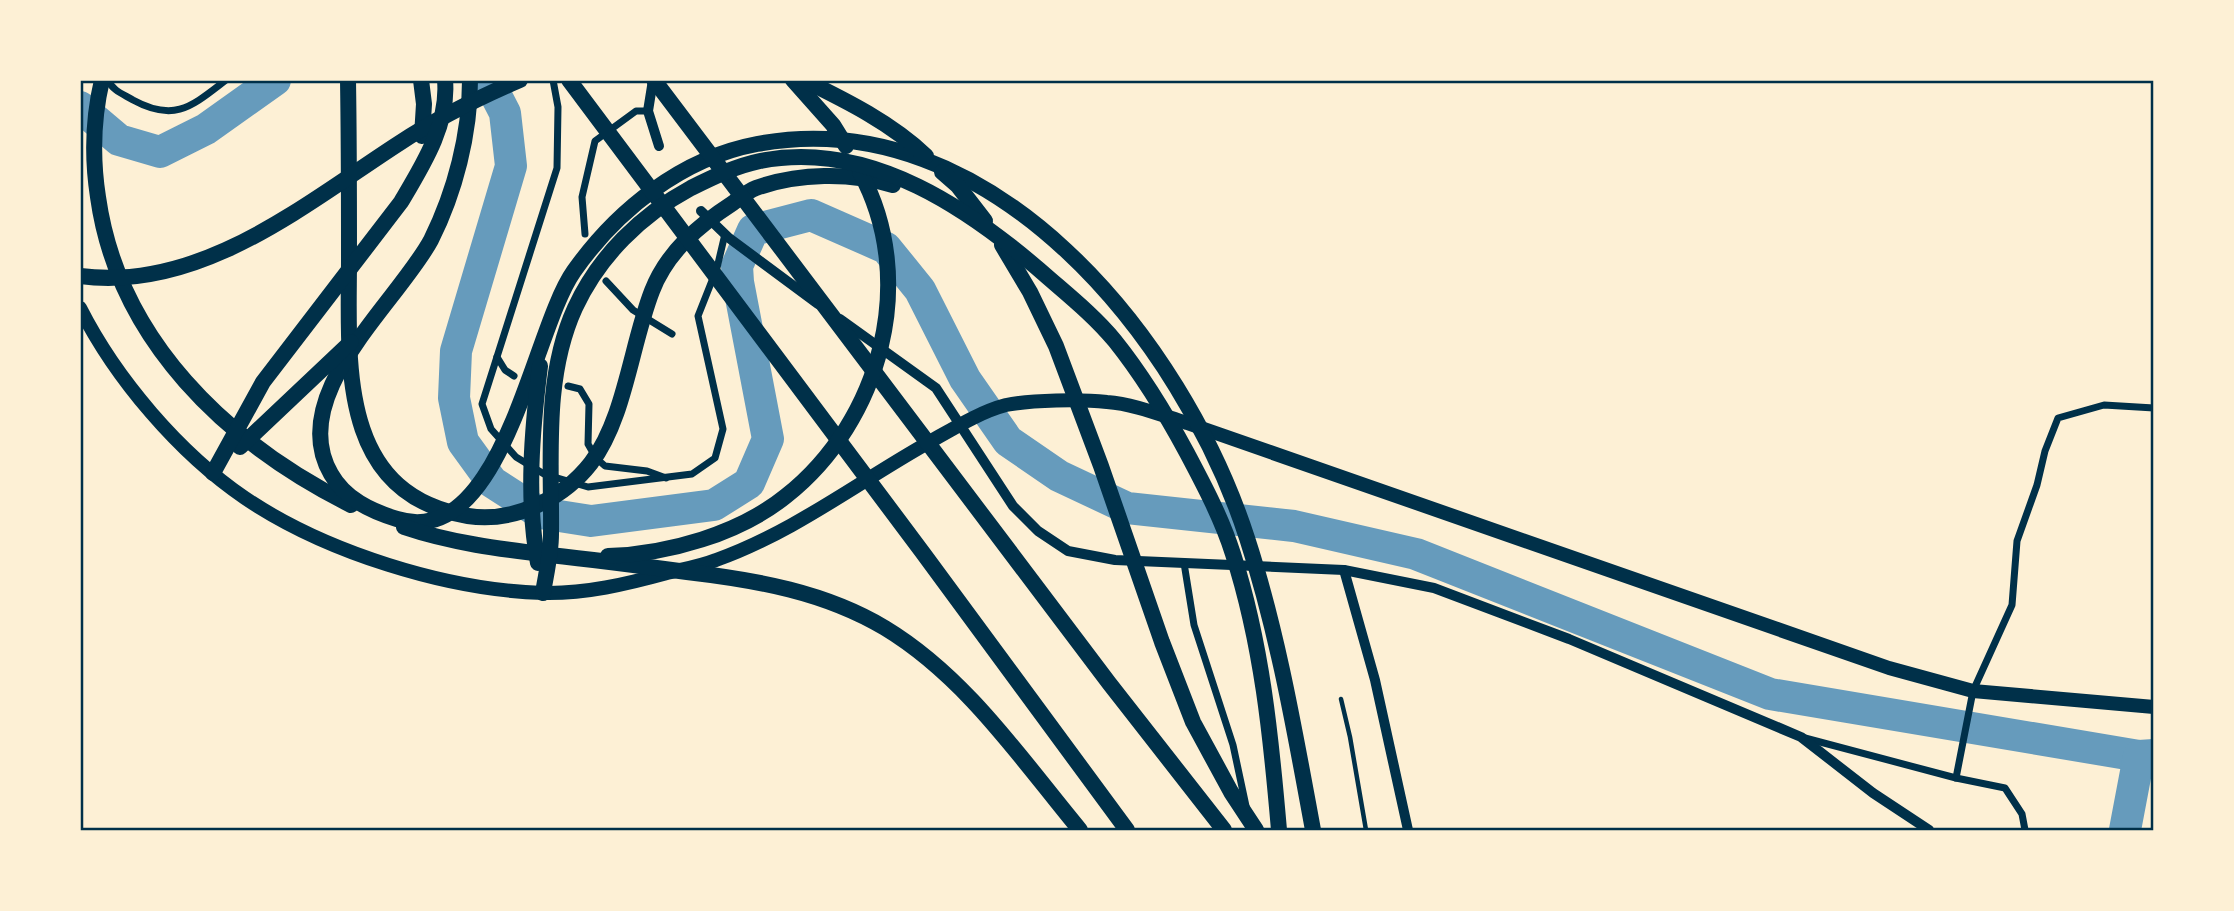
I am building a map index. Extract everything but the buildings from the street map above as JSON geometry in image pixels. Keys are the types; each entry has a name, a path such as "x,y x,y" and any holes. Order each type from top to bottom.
{"highway":[{"path":"102,80 95,120 95,179 109,255 126,295 146,331 169,363 200,397 264,452 336,498 375,517 445,539 738,578 808,594 846,608 885,628 962,690 1080,831"},
{"path":"348,80 349,330 353,393 358,420 367,443 395,481 412,495 453,513 475,517 516,513 540,504 577,478 603,444 614,421 638,331 653,288 700,218 724,208 753,189 800,177 828,176 886,183 952,205"},
{"path":"401,202 419,156 424,104 421,80"},
{"path":"470,80 470,106 457,169 433,236 416,265 365,330 336,378 321,421 323,457 340,487 353,499 404,521 418,523 432,522 447,515 462,502 491,468 509,430 556,303 569,277 604,233 644,196 673,178 729,152 757,144 816,140 855,143 903,152 947,168 980,186 1050,236 1110,296 1160,361 1210,446 1247,539 1280,663 1313,831"},
{"path":"80,276 142,275 201,260 274,224 452,113 520,80"},
{"path":"569,80 1127,831"},
{"path":"654,80 1224,831"},
{"path":"793,80 806,88 841,98 874,117 920,150 958,186 1004,249 1030,292 1056,346 1193,722 1218,770 1256,831"},
{"path":"213,473 263,383 401,202 417,176 441,126 446,87"},
{"path":"567,557 613,555 691,542 757,515 785,497 808,477 847,431 856,414 884,337 889,307 889,274 884,243 865,180 833,125 806,88"},
{"path":"543,593 551,539 550,463 562,341 575,307 607,257 627,234 661,207 708,180 738,167 764,160 793,159 846,162 882,171 952,205 999,236 1088,312 1138,372 1174,430 1211,501 1232,550 1255,635 1272,746 1279,831"},
{"path":"80,307 110,358 158,419 213,473 245,498 302,531 365,557 433,577 543,593 589,590 634,582 715,561 761,541 829,504 959,425 1005,406 1047,402 1108,402 1187,423 1972,698 2154,707"},
{"path":"213,473 365,330"},
{"path":"543,344 532,458 534,539 543,593"}],"street":[{"path":"108,80 111,88 150,109 165,113 185,108 226,80"},
{"path":"552,80 558,107 557,168 482,404 491,429 516,457 544,474 588,487 692,474 715,458 723,429 698,316 727,236"},
{"path":"654,80 648,111 659,146"},
{"path":"585,234 582,197 595,141 635,111 648,111"},
{"path":"700,218 936,388 1013,506 1038,531 1068,551 1115,560 1344,570 1434,588 1569,639 1801,737 1956,778 2005,788 2022,814 2025,831"},
{"path":"606,281 633,310 673,334"},
{"path":"496,357 505,370 514,376"},
{"path":"568,386 580,389 589,404 588,444 596,458 605,466 647,471 667,478"},
{"path":"1956,778 1972,698 2012,605 2017,541 2058,418 2104,405 2154,408"},
{"path":"1184,563 1194,625 1233,745 1249,831"},
{"path":"1344,570 1376,680 1408,831"},
{"path":"1801,737 1873,793 1929,831"}],"lane":[{"path":"1341,699 1366,831"}],"waterway":[{"path":"80,107 119,140 160,152 206,129 275,80"},
{"path":"488,80 505,113 511,166 456,351 454,398 463,442 492,482 540,513 591,521 714,505 749,483 768,439 737,266 753,230 811,215 886,248 920,290 965,379 1008,441 1059,476 1127,508 1294,526 1416,554 1770,694 2139,756 2154,755"},
{"path":"2125,830 2139,756"}]}
